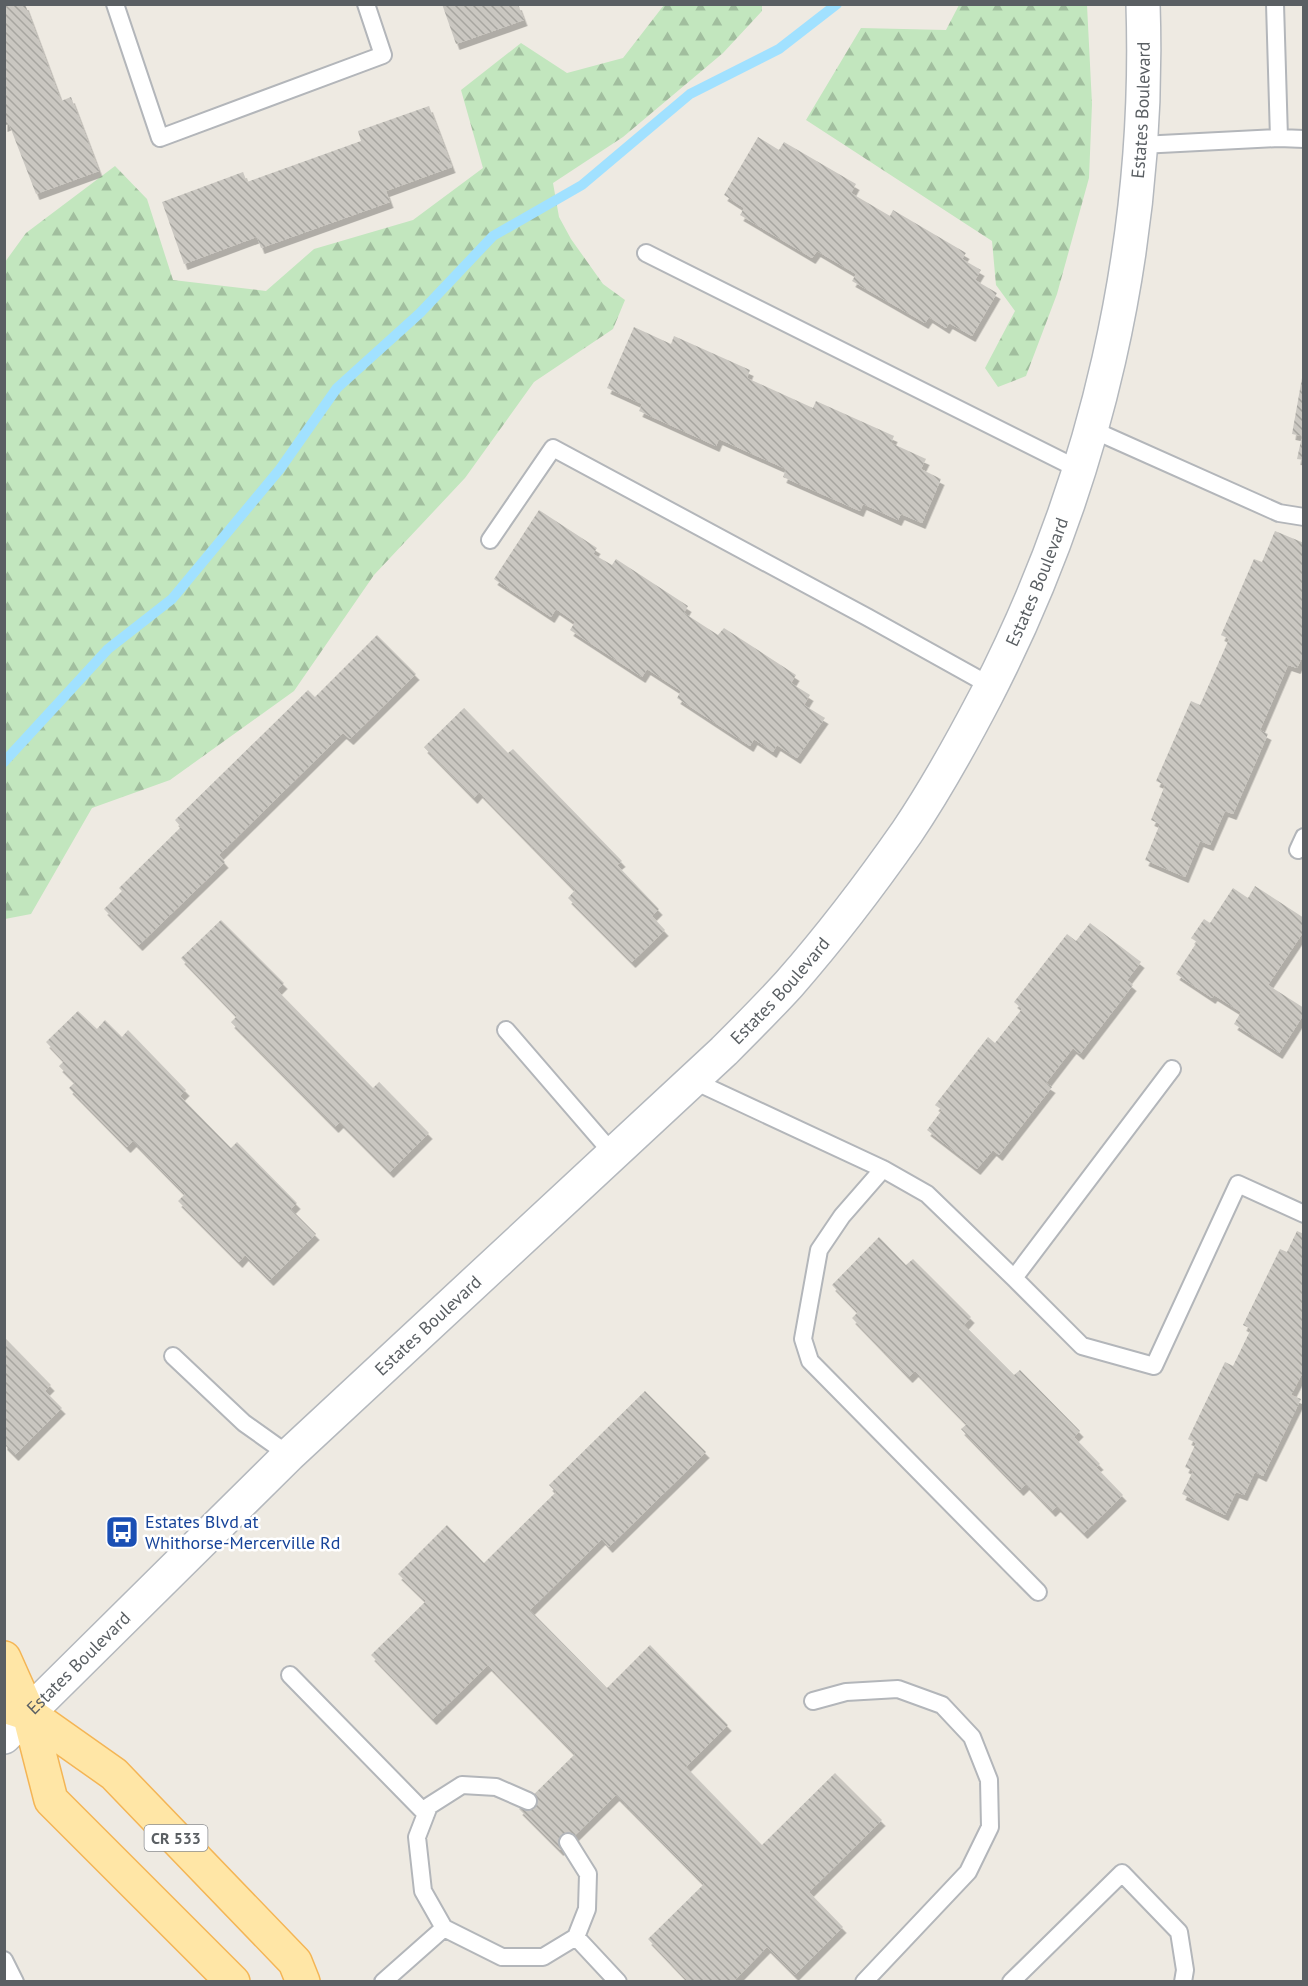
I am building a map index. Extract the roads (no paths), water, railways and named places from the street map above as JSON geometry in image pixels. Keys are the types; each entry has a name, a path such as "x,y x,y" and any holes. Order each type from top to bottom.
{"main road":[{"path":"4,1658 17,1710 51,1800 233,1982"},
{"name":"CR 533","path":"17,1710 114,1774 295,1962 303,1982"}],"street":[{"name":"Estates Boulevard","path":"4,1737 17,1710 724,1051 788,985 850,910 908,831 959,748 1015,639 1053,549 1092,429 1109,362 1128,266 1141,145 1143,4"}],"lane":[{"path":"115,4 160,138 383,55 366,4"},
{"path":"1275,4 1279,138"},
{"path":"1141,145 1279,138 1304,139"},
{"path":"646,253 1080,470"},
{"path":"1092,429 1279,513 1304,516"},
{"path":"490,540 553,448 857,611 991,686"},
{"path":"506,1030 614,1155"},
{"path":"1014,1278 1172,1069"},
{"path":"692,1080 883,1169 927,1194 1082,1346 1154,1366 1238,1184 1304,1214"},
{"path":"883,1169 842,1216 819,1250 803,1339 810,1361 1038,1592"},
{"path":"173,1356 244,1423 290,1455"},
{"path":"290,1675 426,1814"},
{"path":"813,1701 846,1692 898,1689 942,1705 972,1737 989,1780 990,1827 968,1872 864,1982"},
{"path":"528,1801 496,1787 462,1785 429,1806 417,1837 423,1892 444,1928 502,1957 543,1956 576,1937 587,1909 588,1874 568,1842"},
{"path":"1011,1982 1122,1873 1179,1932 1185,1970 1183,1982"},
{"path":"383,1982 444,1928"},
{"path":"576,1937 618,1982"},
{"path":"4,1960 15,1982"}],"waterway":[{"path":"4,762 108,649 172,599 280,469 337,388 420,313 493,236 582,185 690,94 779,49 837,4"}],"place":[{"name":"Estates Blvd at Whithorse-Mercerville Rd","path":"122,1532"}]}
